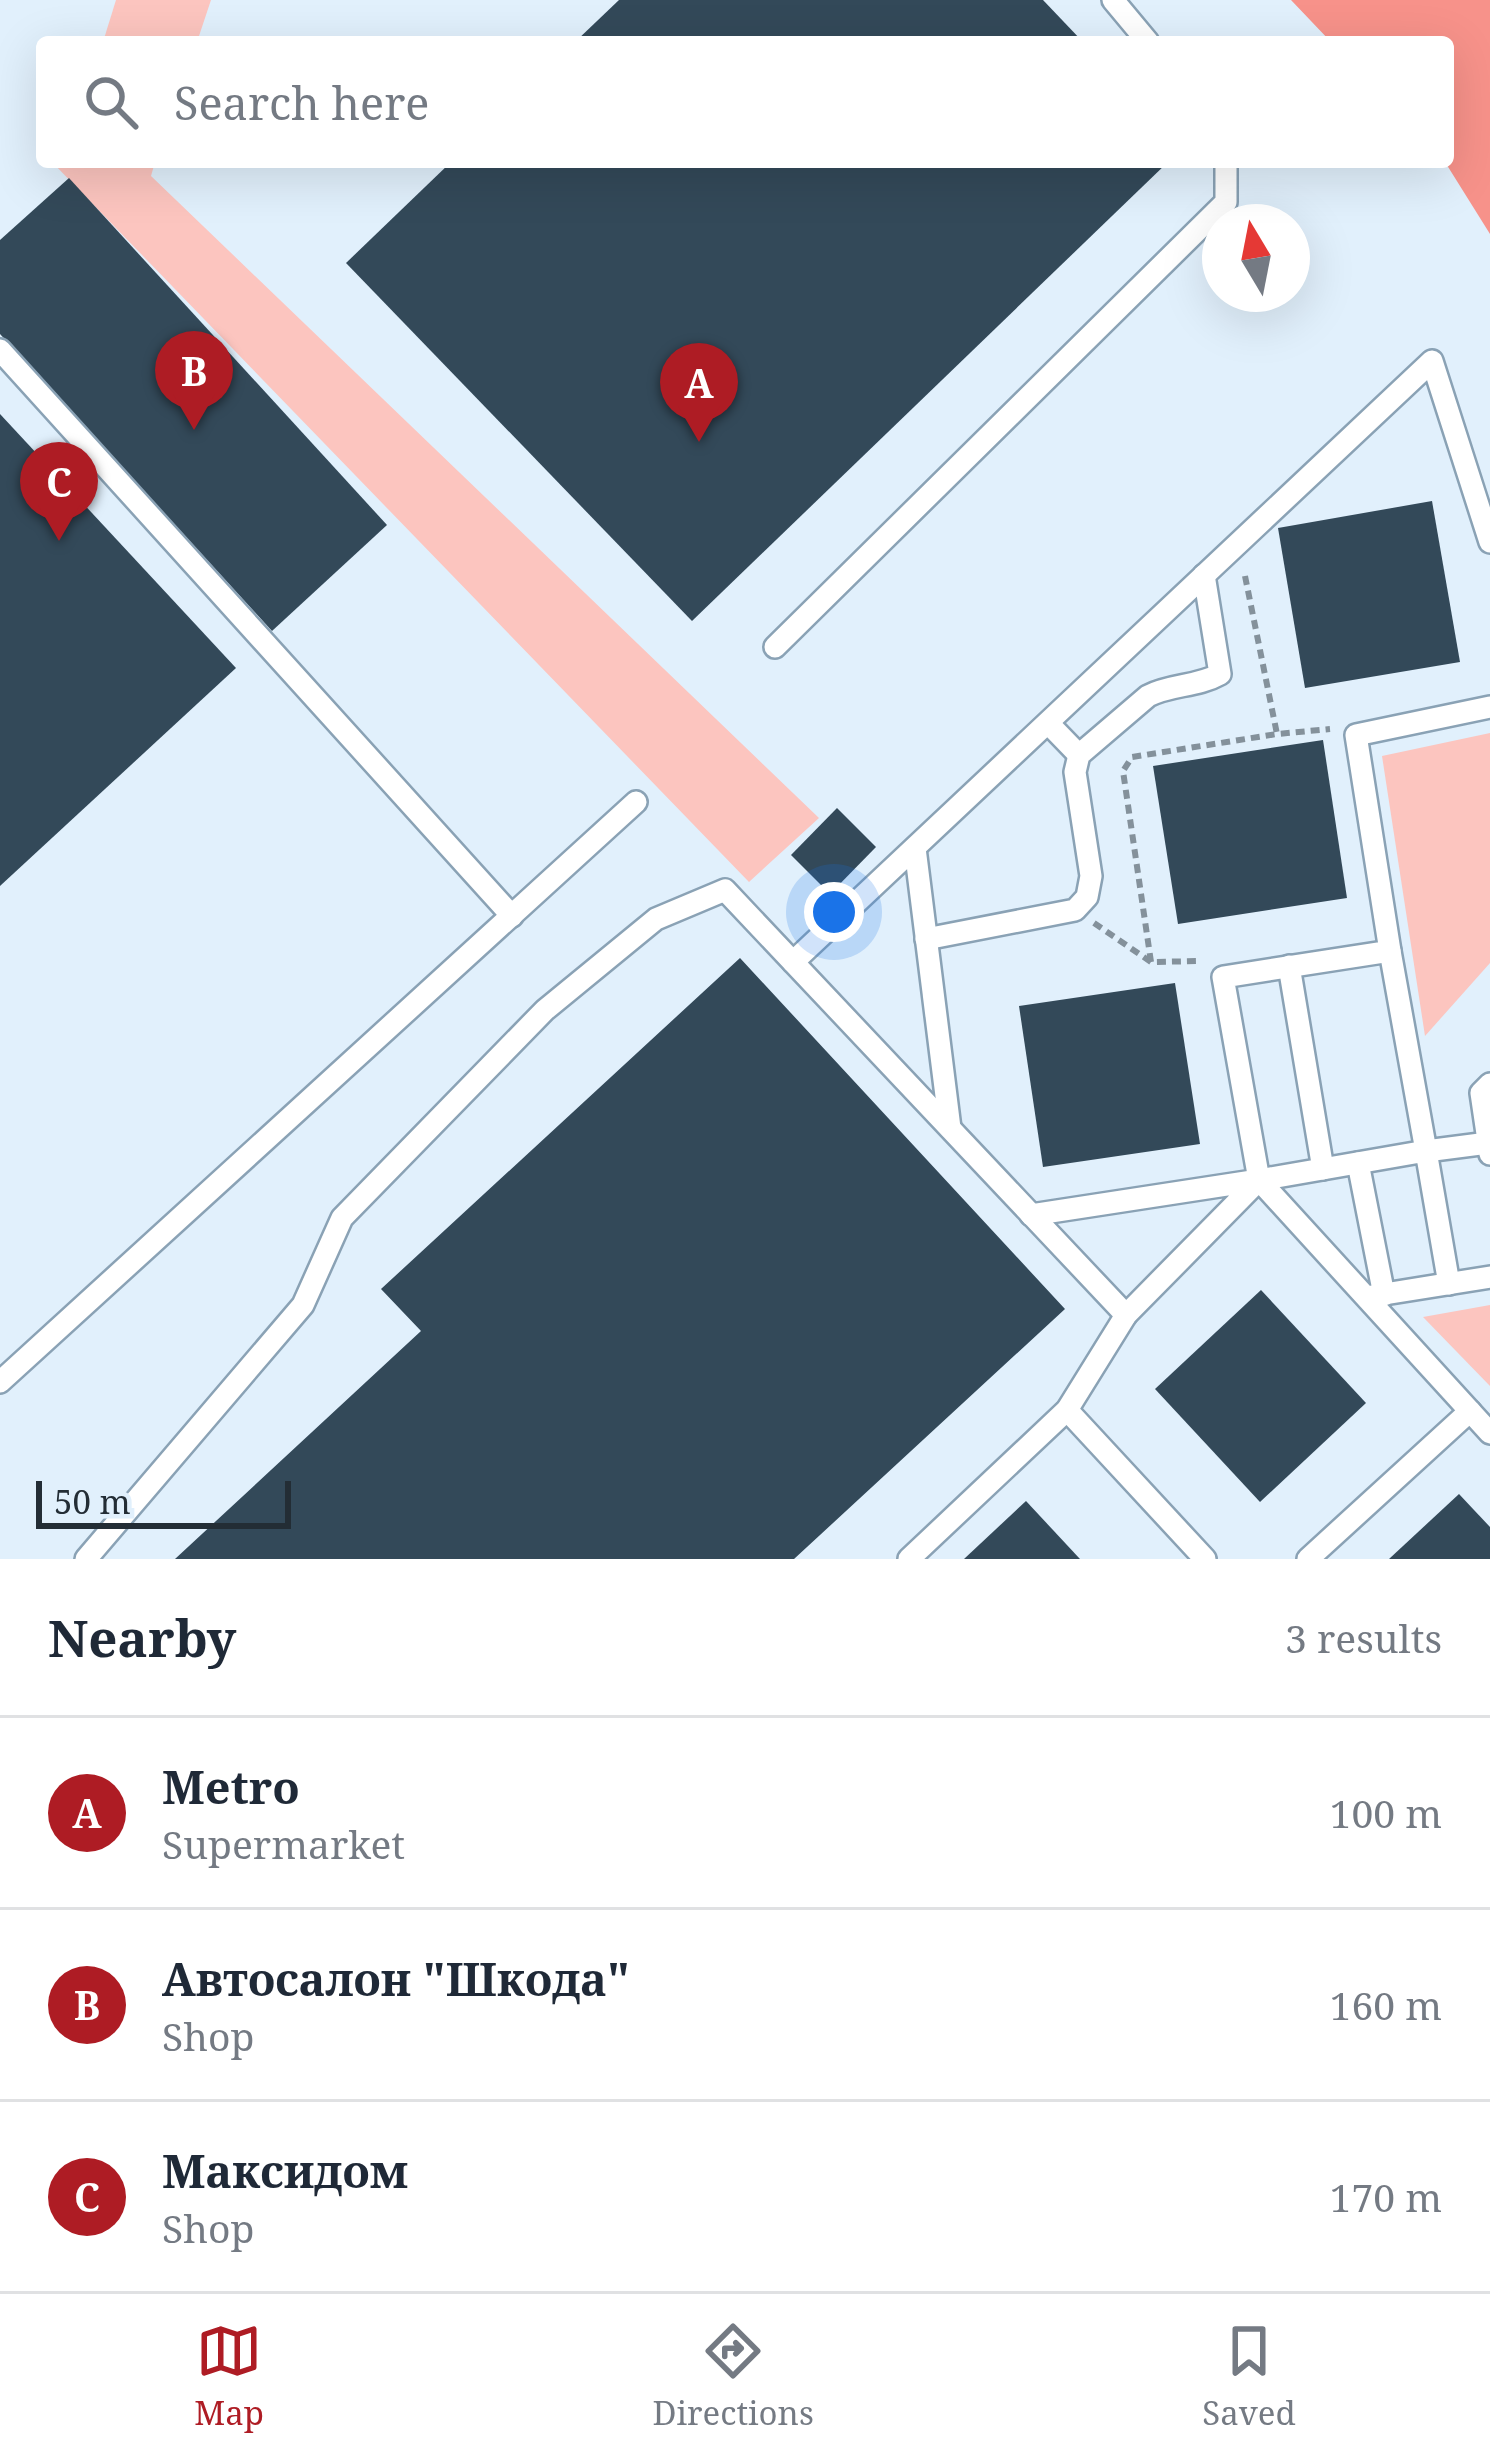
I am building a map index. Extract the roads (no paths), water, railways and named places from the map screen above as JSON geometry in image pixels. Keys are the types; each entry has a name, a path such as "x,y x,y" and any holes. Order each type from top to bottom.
{"lane":[{"path":"1113,0 1143,36"},
{"path":"775,647 1226,202 1226,168"},
{"path":"0,350 512,916"},
{"path":"793,962 1432,361 1490,542"},
{"path":"926,939 1075,910 1087,897 1091,877 1075,772 1079,755 1148,696 1205,683 1220,674 1204,575"},
{"path":"1449,1284 1355,735 1490,707"},
{"path":"1048,723 1079,755"},
{"path":"0,1382 636,802"},
{"path":"915,848 950,1129"},
{"path":"86,1559 303,1305 342,1218 545,1010 656,919 725,890 1126,1315"},
{"path":"1390,951 1223,976 1258,1180 1375,1296 1490,1433"},
{"path":"1289,966 1323,1169"},
{"path":"1031,1215 1426,1151 1489,1149 1481,1093 1490,1084"},
{"path":"1358,1163 1375,1296"},
{"path":"909,1559 1067,1411 1126,1315 1258,1180"},
{"path":"1375,1296 1490,1277"},
{"path":"1067,1411 1204,1559"},
{"path":"1308,1559 1470,1412"}],"place":[{"name":"Автосалон \"Шкода\"","path":"194,430"},
{"name":"Metro","path":"699,442"},
{"name":"Максидом","path":"59,541"}]}
